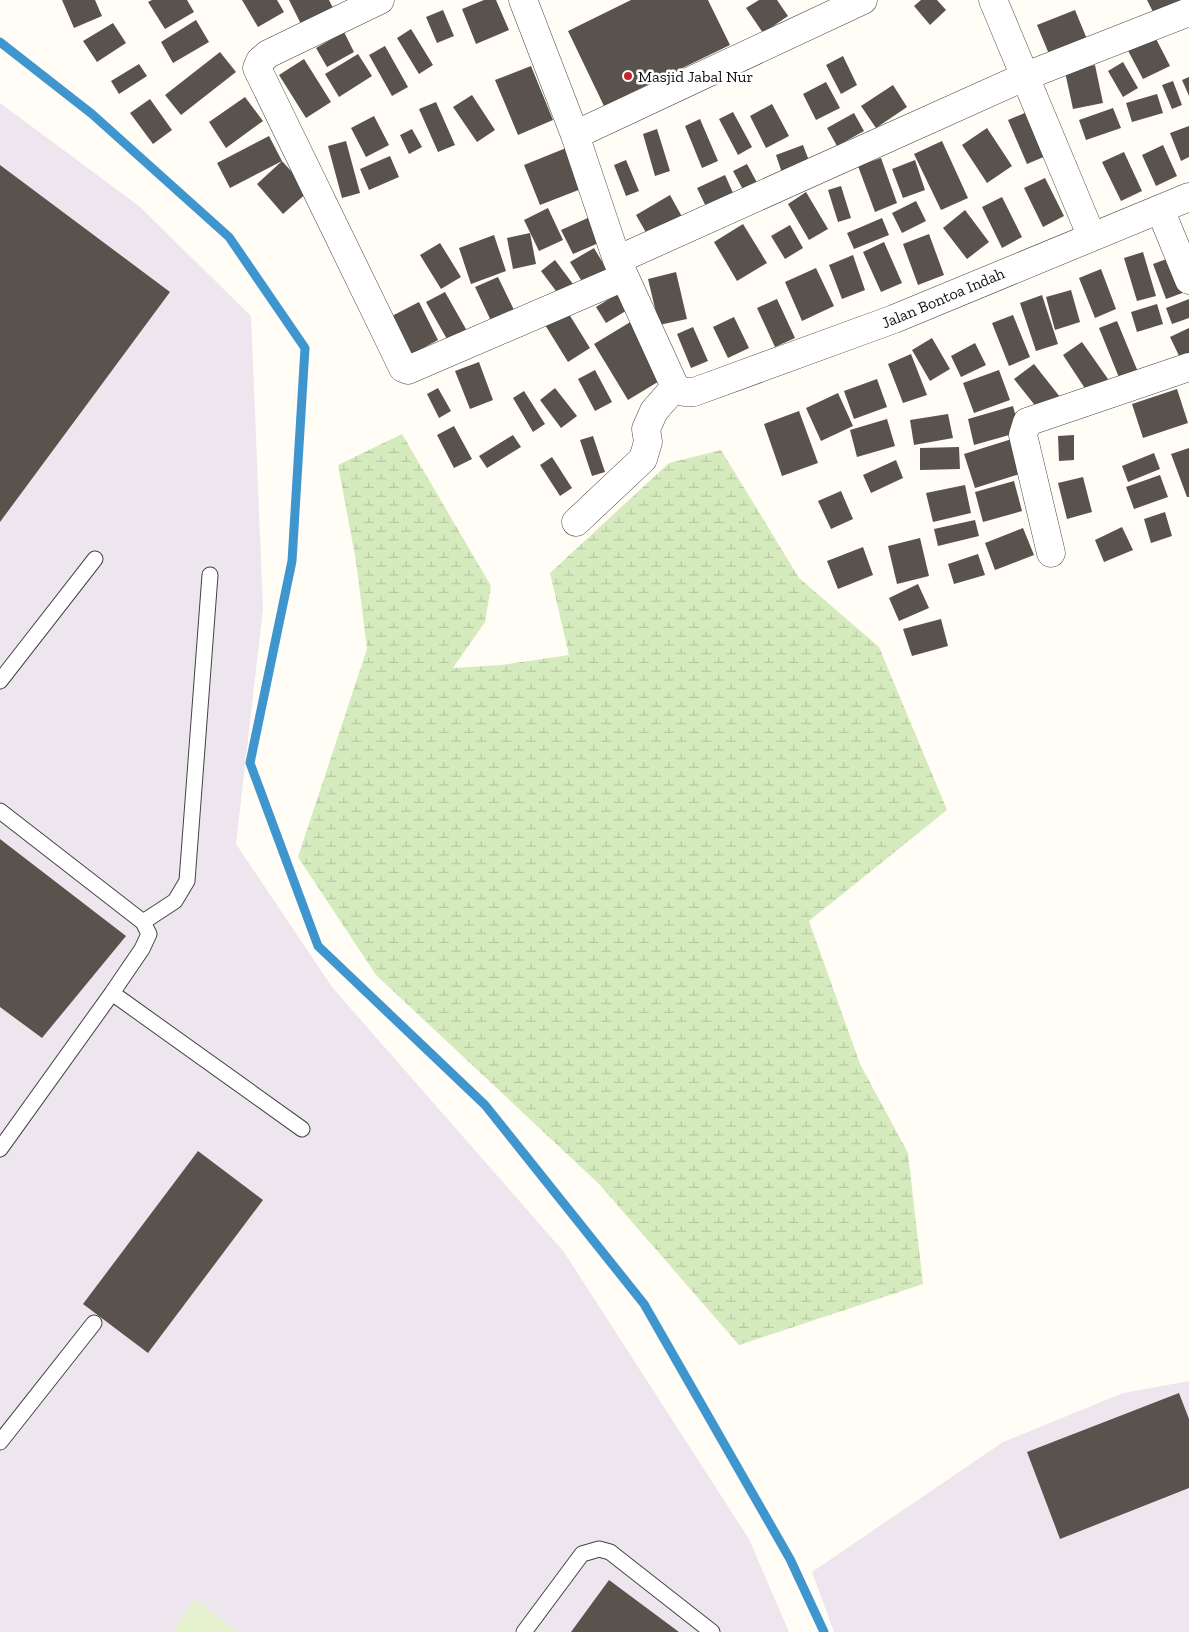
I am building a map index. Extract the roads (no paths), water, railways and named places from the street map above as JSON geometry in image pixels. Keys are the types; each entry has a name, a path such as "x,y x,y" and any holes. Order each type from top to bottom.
{"street":[{"path":"380,0 268,54 260,61 257,68 405,370 1026,76 1189,12"},
{"path":"523,0 575,135 621,268 684,389 654,411 646,429 648,442 643,459 576,522"},
{"path":"575,135 863,0"},
{"path":"993,0 1091,236"},
{"name":"Jalan Bontoa Indah","path":"684,389 894,319 1189,197"},
{"path":"1160,209 1189,280"},
{"path":"1051,553 1023,434 1026,422 1189,367"}],"lane":[{"path":"0,681 94,559"},
{"path":"144,922 176,901 187,881 210,575"},
{"path":"0,811 144,922 149,934 142,949 112,993 0,1149"},
{"path":"112,993 302,1129"},
{"path":"0,1442 94,1323"},
{"path":"524,1632 582,1554 599,1549 610,1552 712,1632"}],"waterway":[{"path":"0,42 92,114 229,237 305,348 292,561 250,763 318,946 485,1105 644,1304 790,1559 824,1632"}],"place":[{"name":"Masjid Jabal Nur","path":"628,76"}]}
